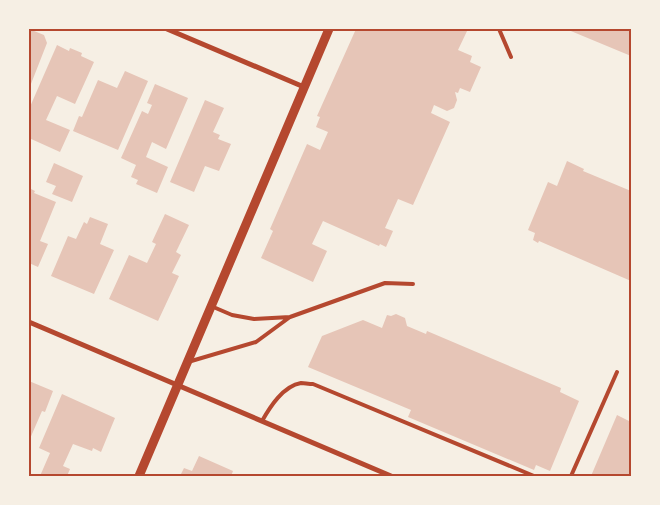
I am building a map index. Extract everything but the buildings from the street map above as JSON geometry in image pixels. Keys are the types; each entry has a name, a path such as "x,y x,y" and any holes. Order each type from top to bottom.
{"street":[{"path":"167,29 304,87"},
{"path":"140,476 329,29"},
{"path":"29,322 391,476"}],"lane":[{"path":"498,29 511,57"},
{"path":"211,306 232,315 254,319 290,317 385,283 413,284"},
{"path":"188,363 256,342 290,317"},
{"path":"572,476 617,372"},
{"path":"262,421 270,406 287,390 300,383 313,384 534,476"}]}
